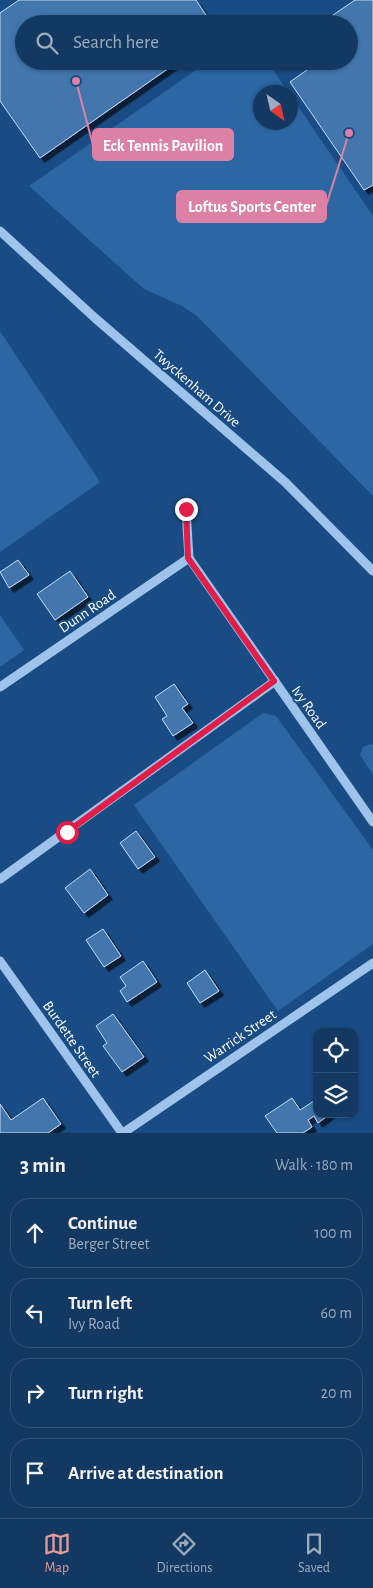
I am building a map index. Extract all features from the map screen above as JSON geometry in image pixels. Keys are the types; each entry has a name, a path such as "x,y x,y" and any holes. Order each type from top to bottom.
{"street":[{"name":"Twyckenham Drive","path":"0,231 95,318 285,482 373,571"},
{"path":"186,509 188,558"},
{"name":"Ivy Road","path":"188,558 373,822"},
{"name":"Dunn Road","path":"0,686 188,558"},
{"path":"0,879 274,681"},
{"name":"Burdette Street","path":"0,961 122,1133"},
{"name":"Warrick Street","path":"122,1133 373,963"}],"shaded area":[{"path":"196,70 273,70 283,85 253,85 253,130 298,130 298,106 373,216 373,496 197,316 182,306 144,289 29,186"},
{"path":"0,331 100,482 0,552"},
{"path":"0,615 24,650 0,667"},
{"path":"263,713 276,716 373,850 373,944 278,1011 134,805"},
{"path":"370,744 373,745 373,775 360,755 363,747"}],"building":[{"path":"19,0 196,0 206,15 15,15 15,70 166,70 40,158 0,101 0,13"},
{"path":"355,0 373,0 373,185 364,190 298,94 298,85 292,85 290,82 307,70 358,70 358,15 333,15"},
{"path":"18,560 29,575 9,588 0,572"},
{"path":"70,571 88,597 55,620 37,594"},
{"path":"174,684 188,704 182,708 193,723 173,736 162,719 167,716 155,697"},
{"path":"136,831 155,857 138,869 120,843"},
{"path":"90,869 108,895 84,913 65,888"},
{"path":"103,929 121,956 104,967 86,940"},
{"path":"143,961 157,982 127,1002 120,991 126,986 120,977"},
{"path":"205,970 219,991 200,1003 187,983"},
{"path":"113,1014 144,1057 122,1072 103,1046 107,1043 96,1026"},
{"path":"43,1098 61,1124 48,1133 0,1133 0,1104 11,1120"},
{"path":"292,1098 300,1110 313,1102 313,1117 308,1120 312,1127 303,1133 277,1133 265,1116"},
{"path":"315,1118 325,1118 318,1123"}],"place":[{"name":"Eck Tennis Pavilion","path":"76,81"},
{"name":"Loftus Sports Center","path":"349,133"}],"route":[{"path":"67,832 274,681 188,558 186,509"}]}
